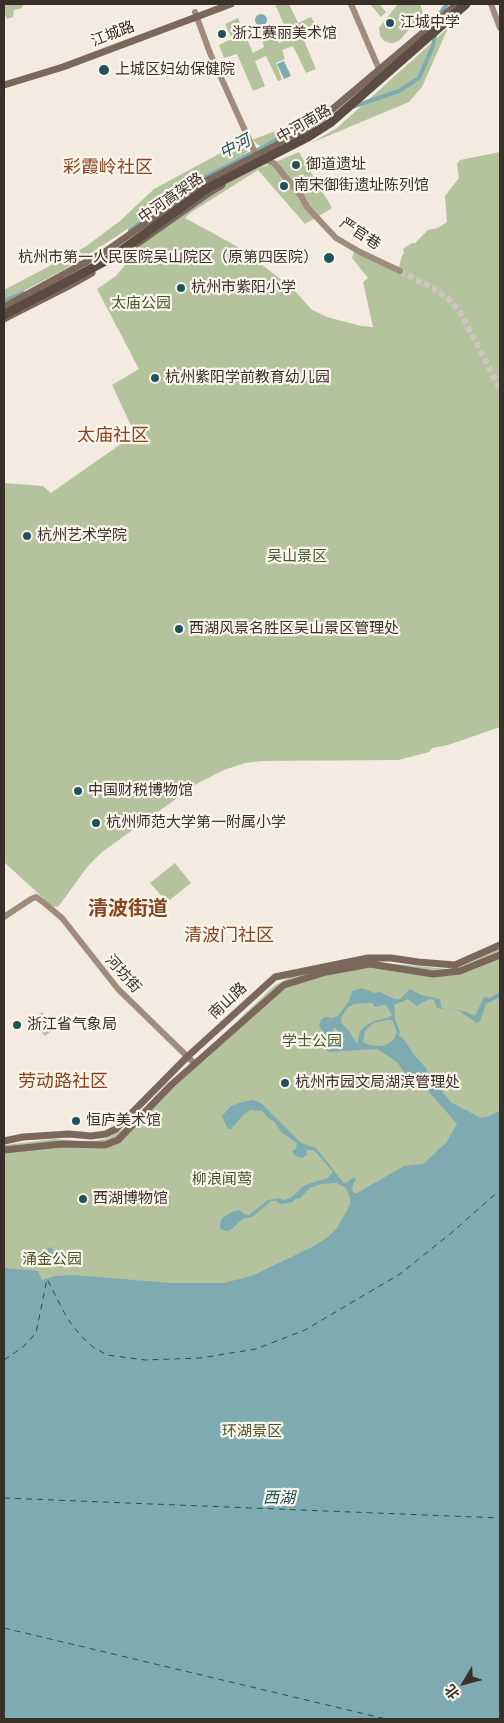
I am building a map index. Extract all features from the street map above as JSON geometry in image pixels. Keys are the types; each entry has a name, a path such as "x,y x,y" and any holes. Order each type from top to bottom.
{"highway":[{"name":"中河高架路","path":"4,308 108,254 206,184 306,133 326,120 462,4"},
{"name":"中河高架路","path":"4,315 111,258 208,188 308,137 330,123 466,4"}],"main road":[{"name":"江城路","path":"4,85 63,67 196,15 231,4"},
{"name":"中河南路","path":"4,308 106,251 206,180 255,152 304,131 323,118 379,68 457,4"},
{"name":"中河南路","path":"4,320 90,274 142,241 209,193 333,126 472,4"},
{"name":"南山路","path":"4,1141 23,1137 68,1134 91,1136 106,1134 116,1129 187,1057 274,977 368,958 391,958 455,965 500,945"},
{"name":"南山路","path":"4,1150 62,1144 104,1145 118,1140 171,1085 284,985 326,972 370,964 433,974 460,971 500,955"}],"street":[{"path":"351,4 379,68"},
{"name":"中河南路","path":"447,13 452,4"},
{"path":"491,4 500,28"},
{"path":"196,15 210,53 255,152 260,159 267,160"},
{"name":"严官巷","path":"267,160 274,163 301,196 307,207 336,238 400,271"},
{"name":"河坊街","path":"4,917 36,897 62,918 118,989 195,1064"}],"green space":[{"path":"4,4 27,4 22,6 22,8 14,10 13,17 7,19 4,12"},
{"path":"275,4 289,4 298,23 311,17 315,24 300,31 316,69 306,73 293,46 282,50 285,59 276,63 282,80 278,81 266,56 255,61 265,86 253,91 237,54 224,58 219,45 232,39 225,24 238,18 253,53 264,47 258,27 264,28 269,24 279,43 290,38"},
{"path":"370,4 379,4 386,12 381,17"},
{"path":"398,4 420,4 423,13 400,40 390,43 384,41 380,36 379,28"},
{"path":"448,28 422,87 409,102 311,143 337,128"},
{"path":"326,111 267,144 260,146 252,140"},
{"path":"241,142 248,152 201,177 83,258 79,250 120,221 154,189"},
{"name":"吴山景区","path":"299,152 332,208 305,224 258,170 185,218 238,247 282,280 311,309 327,317 361,326 373,327 363,282 368,278 352,258 354,252 399,267 404,253 403,249 415,243 428,230 438,228 447,222 445,196 459,178 457,164 460,160 500,152 500,727 448,745 432,748 429,752 398,760 263,761 245,763 224,770 198,783 102,852 88,866 58,907 52,906 4,862 4,483 43,486 51,493 135,434 112,385 139,369 97,289 116,276 141,245 209,193 265,161 267,164 261,168"},
{"path":"76,252 80,261 4,300 4,290"},
{"path":"175,863 191,883 167,902 150,883"},
{"name":"西湖","path":"500,949 500,1719 4,1719 4,1145 55,1139 90,1142 108,1138 126,1127 274,986 292,976 364,961 448,969 461,967"},
{"path":"42,1012 55,1028 45,1036 32,1020"}],"water":[{"path":"263,14 266,15 266,25 259,26 256,25 255,18 256,15"},
{"path":"284,61 291,76 284,79 277,64"},
{"name":"西湖","path":"362,988 400,999 410,989 421,995 440,999 441,1007 445,1009 464,1011 475,1016 484,997 490,998 500,992 500,997 486,1004 480,1021 477,1023 459,1011 437,1008 434,1000 429,999 417,1006 408,999 394,1005 395,1019 400,1032 399,1036 403,1038 415,1056 427,1069 427,1074 452,1103 481,1118 500,1111 500,1719 4,1719 4,1268 38,1271 42,1280 55,1276 73,1275 171,1283 224,1283 254,1275 314,1246 328,1237 337,1228 350,1205 350,1197 346,1188 337,1183 321,1184 310,1188 293,1202 281,1204 271,1201 252,1217 242,1219 232,1229 227,1231 220,1228 222,1218 232,1212 239,1210 249,1215 268,1200 279,1198 284,1200 292,1197 302,1187 328,1178 333,1172 314,1150 307,1150 307,1155 302,1158 295,1156 292,1151 296,1149 297,1143 281,1132 274,1121 269,1119 262,1111 250,1110 231,1129 228,1129 222,1116 231,1106 242,1102 253,1100 261,1103 301,1143 316,1148 343,1182 346,1183 354,1177 356,1180 352,1190 354,1193 404,1166 423,1164 446,1143 457,1124 423,1085 403,1071 397,1062 377,1049 329,1052 325,1049 325,1037 319,1025 321,1020 325,1017 332,1018 338,1016 349,1001 352,991","holes":["372,1003 375,1007 386,1005 392,1015 365,1026 360,1031 357,1044 342,1024 341,1018 348,1007 355,1004","392,1020 397,1032 394,1039 386,1045 378,1046 363,1042 365,1031 374,1023","335,1028 345,1039 343,1043 337,1045 329,1036 333,1033"]},
{"path":"52,1247 54,1257 45,1259 42,1250"},
{"path":"39,1251 42,1261 32,1263 29,1254"}],"waterway":[{"name":"中河","path":"438,16 447,4"},
{"name":"中河","path":"352,107 399,91 419,78 433,46 435,35"},
{"name":"中河","path":"130,230 203,178 313,119 321,117"},
{"name":"中河","path":"4,301 23,293"}],"ferry route":[{"path":"4,1360 23,1347 36,1333 47,1279 67,1318 80,1335 93,1347 107,1355 145,1360 200,1358 256,1349 305,1330 400,1274 450,1234 500,1190"},
{"path":"4,1498 500,1518"},
{"path":"4,1628 386,1719"}],"tunnel":[{"path":"400,271 433,288 450,300 460,312 500,389"}],"place":[{"name":"江城中学","path":"390,23"},
{"name":"浙江赛丽美术馆","path":"222,34"},
{"name":"上城区妇幼保健院","path":"104,70"},
{"name":"御道遗址","path":"296,165"},
{"name":"南宋御街遗址陈列馆","path":"284,186"},
{"name":"杭州市第一人民医院吴山院区（原第四医院）","path":"329,258"},
{"name":"杭州市紫阳小学","path":"181,288"},
{"name":"杭州紫阳学前教育幼儿园","path":"155,378"},
{"name":"杭州艺术学院","path":"27,536"},
{"name":"西湖风景名胜区吴山景区管理处","path":"179,629"},
{"name":"中国财税博物馆","path":"78,791"},
{"name":"杭州师范大学第一附属小学","path":"96,823"},
{"name":"浙江省气象局","path":"17,1025"},
{"name":"杭州市园文局湖滨管理处","path":"285,1083"},
{"name":"恒庐美术馆","path":"76,1121"},
{"name":"西湖博物馆","path":"83,1199"}],"district":[{"name":"彩霞岭社区","path":"108,168"},
{"name":"太庙社区","path":"113,436"},
{"name":"清波街道","path":"128,909"},
{"name":"清波门社区","path":"229,936"},
{"name":"劳动路社区","path":"63,1082"}],"park label":[{"name":"太庙公园","path":"141,304"},
{"name":"学士公园","path":"312,1042"},
{"name":"柳浪闻莺","path":"222,1180"},
{"name":"涌金公园","path":"52,1260"},
{"name":"环湖景区","path":"252,1432"}]}
